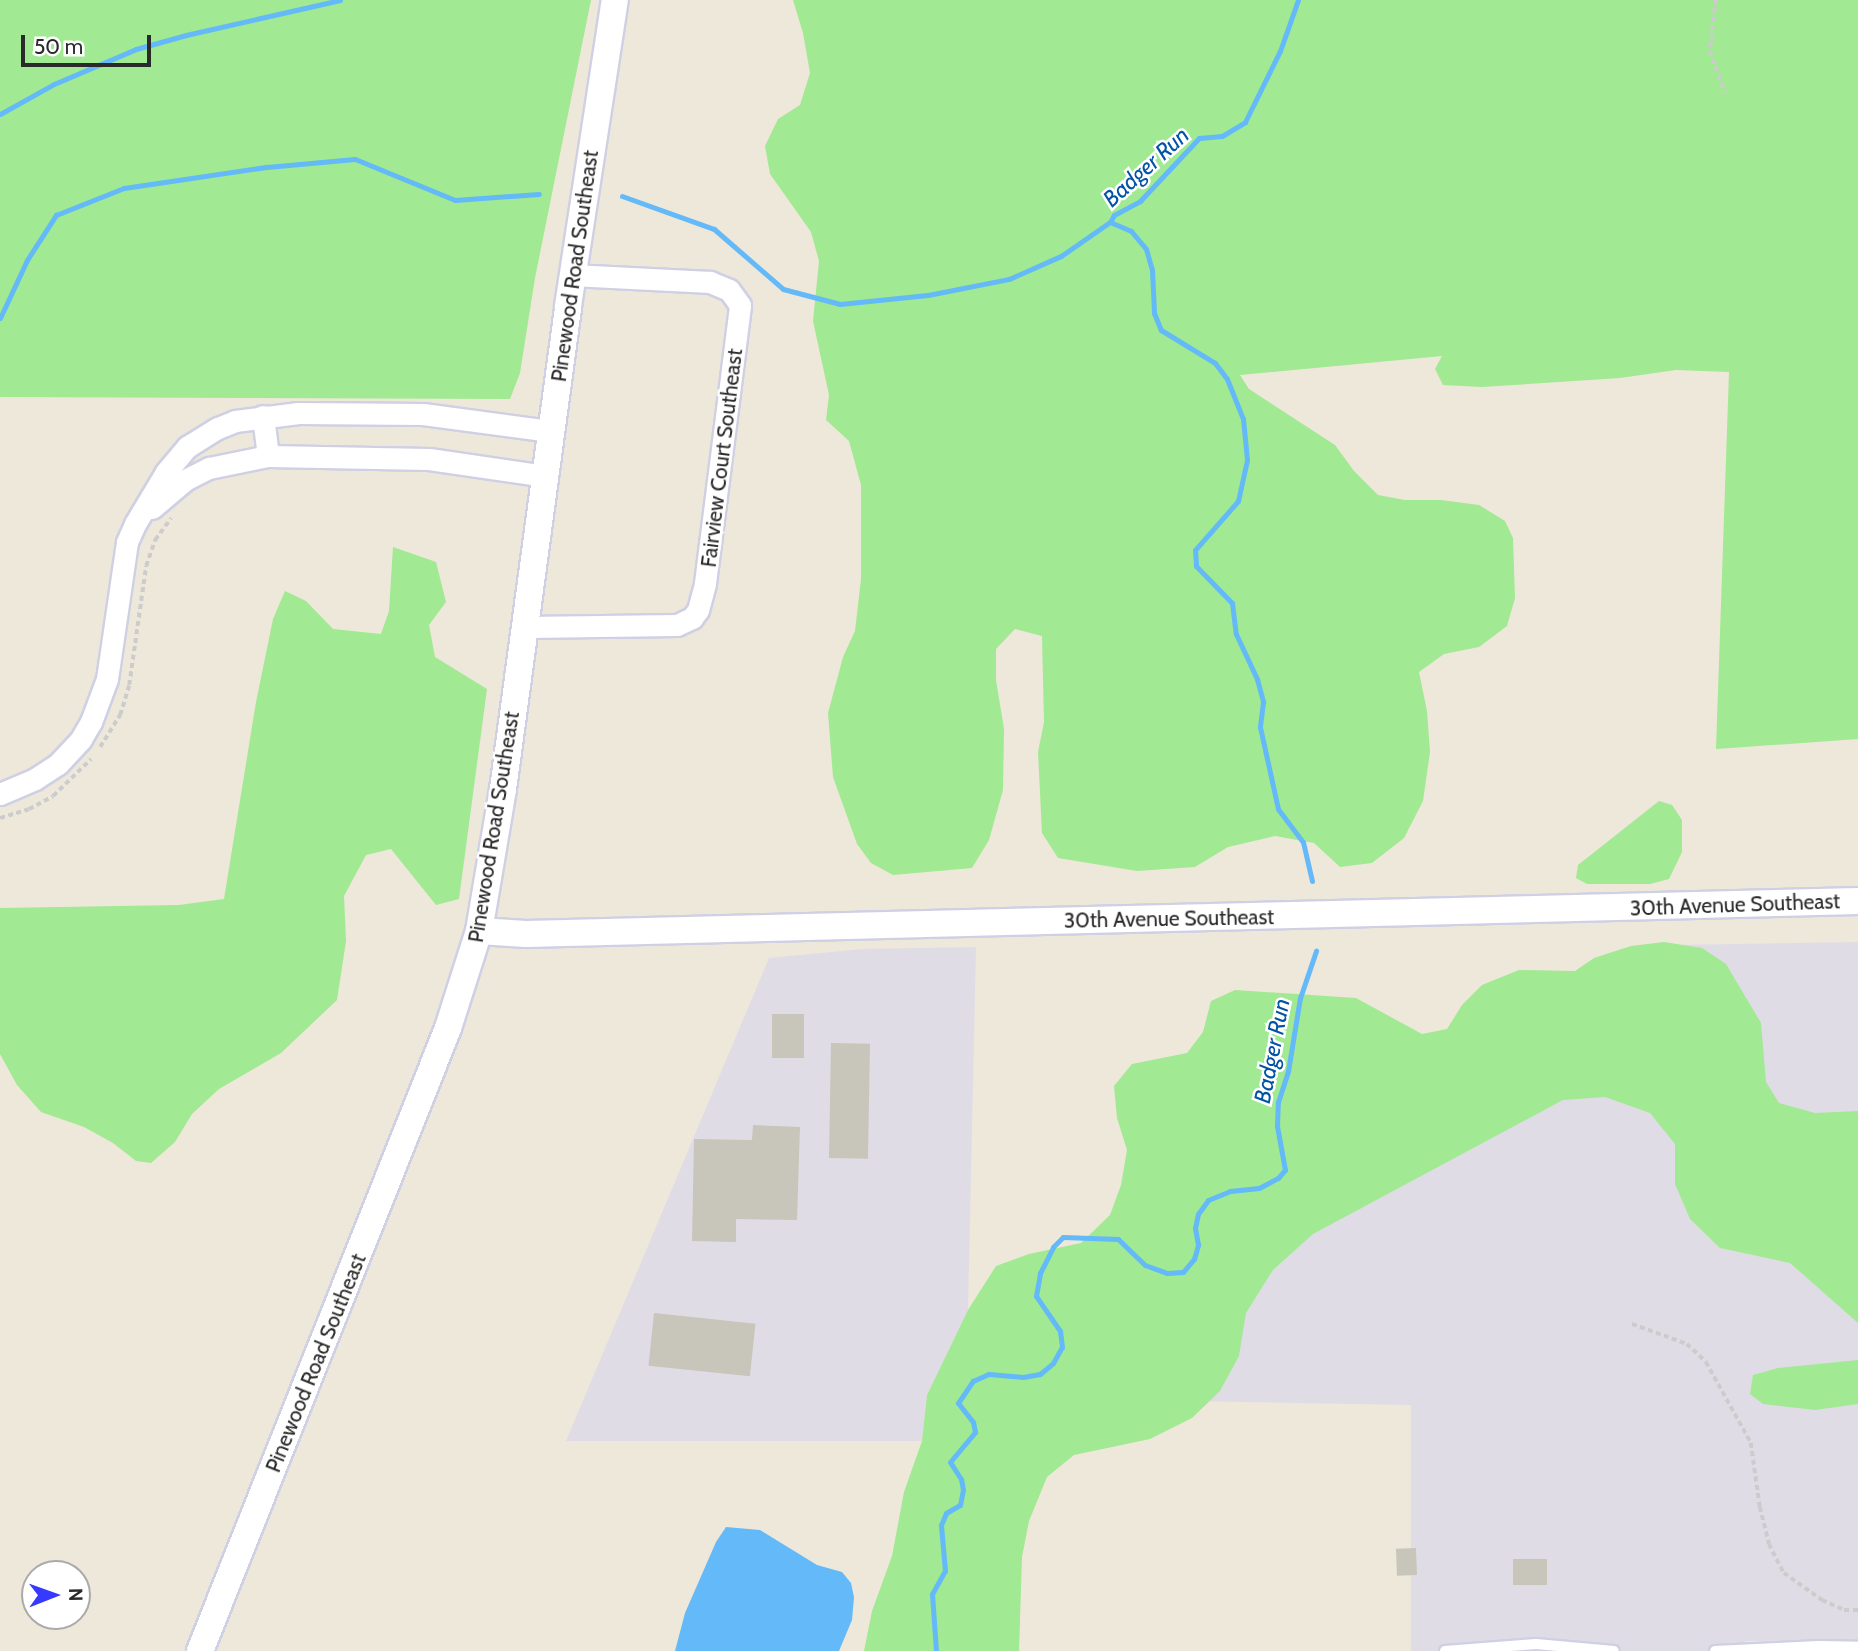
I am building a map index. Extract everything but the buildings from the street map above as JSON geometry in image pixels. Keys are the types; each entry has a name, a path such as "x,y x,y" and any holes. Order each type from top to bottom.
{"street":[{"name":"Pinewood Road Southeast","path":"200,1651 443,1041 479,931 491,868 572,275 615,0"},
{"name":"Fairview Court Southeast","path":"525,627 677,625 692,618 698,610 705,583 740,305 729,290 710,282 572,275"},
{"path":"0,794 35,779 58,764 81,739 91,722 107,679 119,583 135,524 166,472 187,447 218,428 263,416 298,413 423,414 551,431"},
{"path":"263,416 268,456"},
{"path":"135,524 185,480 226,463 268,456 415,458 545,476"},
{"name":"30th Avenue Southeast","path":"479,931 526,934 1858,901"}],"lane":[{"path":"1445,1651 1536,1644 1614,1651"},
{"path":"1715,1651 1858,1647"}],"path":[{"path":"1716,0 1710,51 1725,93"},
{"path":"0,818 29,809 53,796 77,775 110,734 129,685 146,566 156,540 178,511"},
{"path":"1632,1324 1687,1344 1706,1362 1751,1443 1760,1507 1769,1544 1784,1573 1822,1600 1844,1610 1858,1610"}],"shaded area":[{"path":"1858,942 1858,1169 1725,1151 1673,945"},
{"path":"976,947 968,1310 927,1395 922,1441 566,1441 769,958 862,949"},
{"path":"1535,1090 1650,1093 1858,1248 1858,1640 1745,1641 1745,1651 1411,1651 1411,1405 1184,1401 1271,1206"}],"green space":[{"path":"0,0 591,0 535,278 520,373 510,399 0,397"},
{"path":"793,0 1858,0 1858,739 1716,749 1729,372 1676,370 1620,378 1482,387 1443,385 1435,369 1442,356 1240,375 1249,389 1335,445 1354,471 1378,495 1405,500 1441,500 1479,505 1505,521 1513,538 1515,598 1507,626 1479,647 1444,654 1419,672 1427,711 1430,752 1423,801 1404,838 1372,863 1340,867 1314,843 1275,836 1228,847 1195,867 1137,871 1058,858 1042,833 1038,752 1044,722 1042,636 1015,629 996,649 996,680 1004,729 1003,790 989,840 972,868 893,875 871,863 857,844 833,777 828,713 843,657 855,631 861,579 861,485 849,441 826,420 829,395 813,321 819,261 811,232 770,174 765,146 778,119 800,105 810,73 803,33"},
{"path":"393,547 436,562 446,602 429,625 435,657 487,689 459,899 436,905 391,849 366,855 344,896 346,941 337,1000 281,1053 219,1089 192,1114 175,1142 151,1163 136,1161 113,1143 84,1127 41,1112 17,1085 0,1054 0,908 179,905 224,899 256,702 273,619 285,591 306,601 333,629 381,634 389,611"},
{"path":"1659,801 1672,805 1682,820 1682,852 1669,879 1650,884 1587,884 1576,878 1578,865"},
{"path":"1664,942 1702,948 1726,964 1761,1023 1766,1082 1779,1103 1815,1113 1858,1111 1858,1323 1790,1263 1720,1248 1690,1219 1675,1184 1675,1144 1650,1113 1605,1097 1563,1100 1313,1234 1273,1270 1246,1313 1239,1356 1220,1391 1192,1418 1150,1439 1074,1455 1047,1477 1029,1521 1022,1557 1019,1651 864,1651 872,1611 892,1556 904,1492 922,1441 927,1395 968,1310 996,1266 1029,1254 1081,1243 1110,1215 1121,1185 1127,1150 1117,1118 1114,1086 1132,1064 1187,1053 1203,1032 1211,1001 1235,990 1356,998 1422,1034 1447,1029 1462,1005 1482,985 1519,970 1575,971 1594,958 1631,946"},
{"path":"1858,1360 1858,1404 1815,1410 1763,1404 1750,1394 1753,1375 1778,1368"}],"water":[{"path":"726,1527 760,1530 817,1565 842,1572 851,1583 854,1597 852,1620 839,1651 675,1651 685,1613 716,1542"}],"waterway":[{"path":"0,114 54,84 136,49 340,0"},
{"path":"622,196 714,229 783,289 840,304 928,295 1009,279 1061,256 1110,222 1114,215 1140,201 1199,138 1222,136 1245,122 1280,51 1298,0"},
{"path":"0,318 27,260 56,215 124,188 267,167 355,159 455,200 539,194"},
{"name":"Badger Run","path":"1110,222 1131,231 1146,249 1152,270 1154,313 1161,330 1215,363 1227,379 1243,419 1247,460 1238,501 1195,550 1196,566 1232,603 1236,634 1257,679 1263,702 1260,727 1278,809 1303,842 1312,881"},
{"name":"Badger Run","path":"936,1651 932,1594 945,1571 941,1525 946,1513 960,1505 963,1490 961,1479 950,1462 975,1432 973,1422 958,1403 973,1381 989,1374 1023,1377 1040,1374 1053,1363 1062,1347 1060,1331 1036,1296 1040,1273 1053,1247 1063,1237 1118,1239 1145,1265 1167,1273 1183,1272 1194,1259 1198,1245 1195,1228 1198,1214 1208,1200 1230,1191 1259,1188 1278,1178 1285,1170 1277,1126 1278,1102 1288,1071 1300,998 1316,951"}]}
